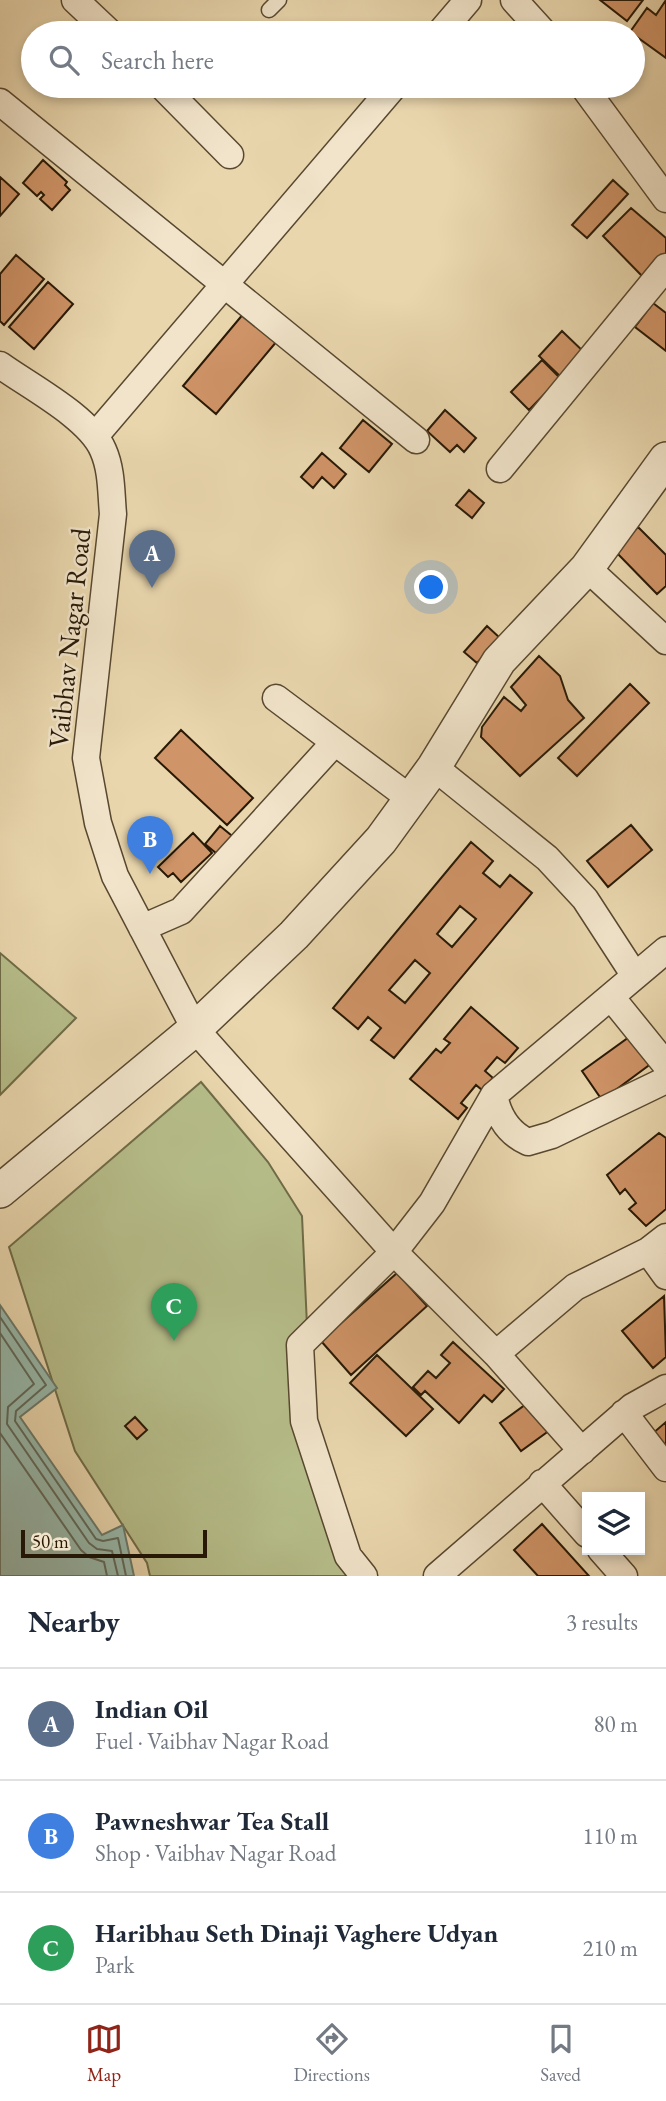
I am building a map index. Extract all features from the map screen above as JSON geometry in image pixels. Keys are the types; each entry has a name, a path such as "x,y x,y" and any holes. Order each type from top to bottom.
{"street":[{"path":"450,21 468,0"},
{"path":"514,0 533,21"},
{"path":"174,98 230,155"},
{"path":"0,365 95,436 384,98"},
{"path":"592,98 666,200"},
{"path":"0,102 416,440"},
{"path":"500,469 666,267"},
{"name":"Vaibhav Nagar Road","path":"95,436 104,451 110,475 113,514 107,590 86,758 98,823 115,876 195,1029 394,1252 496,1354 582,1451"},
{"path":"0,1191 195,1029 294,935 381,840 434,768 499,661 587,568 666,459"},
{"path":"587,568 666,641"},
{"path":"276,698 411,799"},
{"path":"142,929 181,911 335,742"},
{"path":"434,768 547,858 585,899 635,976"},
{"path":"364,1576 348,1556 304,1421 300,1345 394,1252 432,1203 494,1095 666,950"},
{"path":"611,996 666,1065"},
{"path":"494,1095 497,1112 508,1127 528,1142 552,1135 666,1080"},
{"path":"496,1354 575,1287 657,1244 666,1276"},
{"path":"438,1576 625,1413 666,1388"},
{"path":"625,1413 666,1468"},
{"path":"542,1483 582,1528"},
{"path":"605,1555 624,1576"}],"green space":[{"path":"0,953 76,1018 0,1095"},
{"path":"201,1082 268,1162 302,1216 312,1435 354,1576 150,1576 147,1563 75,1451 9,1247"}],"water":[{"path":"0,1305 57,1388 20,1417 102,1535 123,1525 134,1576 0,1576"}],"building":[{"path":"600,0 643,0 627,21"},
{"path":"666,0 666,58 645,43 645,21 638,21 647,8 656,15"},
{"path":"43,160 67,182 65,185 70,190 52,210 40,199 44,195 41,192 37,196 23,183"},
{"path":"0,177 19,194 0,216"},
{"path":"613,180 628,194 587,238 572,225"},
{"path":"631,208 666,238 666,256 643,277 603,236"},
{"path":"16,255 44,279 4,325 0,321 0,274"},
{"path":"48,282 73,304 34,349 9,327"},
{"path":"653,303 666,313 666,351 635,327"},
{"path":"244,313 277,341 216,414 183,386"},
{"path":"562,331 587,355 564,380 539,356"},
{"path":"542,360 560,378 529,410 511,392"},
{"path":"445,410 476,438 464,452 457,445 450,452 427,431"},
{"path":"363,420 392,444 369,472 340,448"},
{"path":"322,453 346,474 334,488 322,477 313,488 301,477"},
{"path":"469,490 484,503 472,518 456,505"},
{"path":"638,527 666,555 666,586 657,594 614,550"},
{"path":"487,626 500,638 477,663 464,652"},
{"path":"539,656 560,676 568,700 584,718 520,776 481,737 482,727 504,697 521,711 526,705 511,687"},
{"path":"630,684 649,703 577,776 558,758"},
{"path":"181,730 253,798 227,825 155,758"},
{"path":"631,825 652,850 608,887 587,861"},
{"path":"220,826 237,840 222,858 205,844"},
{"path":"193,833 212,853 181,882 173,873 168,877 158,867"},
{"path":"471,842 493,861 483,873 500,887 510,875 532,893 394,1058 371,1040 381,1028 368,1017 358,1029 333,1008","holes":["460,906 476,919 452,947 437,934","415,960 430,973 405,1003 389,990"]},
{"path":"471,1007 518,1048 505,1063 497,1057 485,1071 493,1078 482,1090 476,1085 461,1103 467,1108 458,1119 410,1079 436,1049 441,1053 450,1043 444,1039"},
{"path":"632,1035 652,1063 602,1100 582,1071"},
{"path":"659,1133 666,1138 666,1209 646,1226 629,1209 636,1203 625,1189 620,1194 607,1175"},
{"path":"397,1273 427,1306 351,1375 321,1341"},
{"path":"664,1296 666,1357 653,1368 622,1331"},
{"path":"453,1342 504,1389 492,1402 484,1395 459,1423 425,1391 421,1395 413,1387 428,1371 436,1378 450,1363 441,1355"},
{"path":"377,1355 433,1409 406,1436 350,1383"},
{"path":"529,1402 550,1430 521,1451 500,1423"},
{"path":"135,1417 147,1430 137,1439 125,1426"},
{"path":"666,1422 666,1450 652,1434"},
{"path":"542,1524 589,1576 538,1576 514,1550"}],"place":[{"name":"Indian Oil","path":"152,588"},
{"name":"Pawneshwar Tea Stall","path":"150,874"},
{"name":"Haribhau Seth Dinaji Vaghere Udyan","path":"174,1341"}]}
